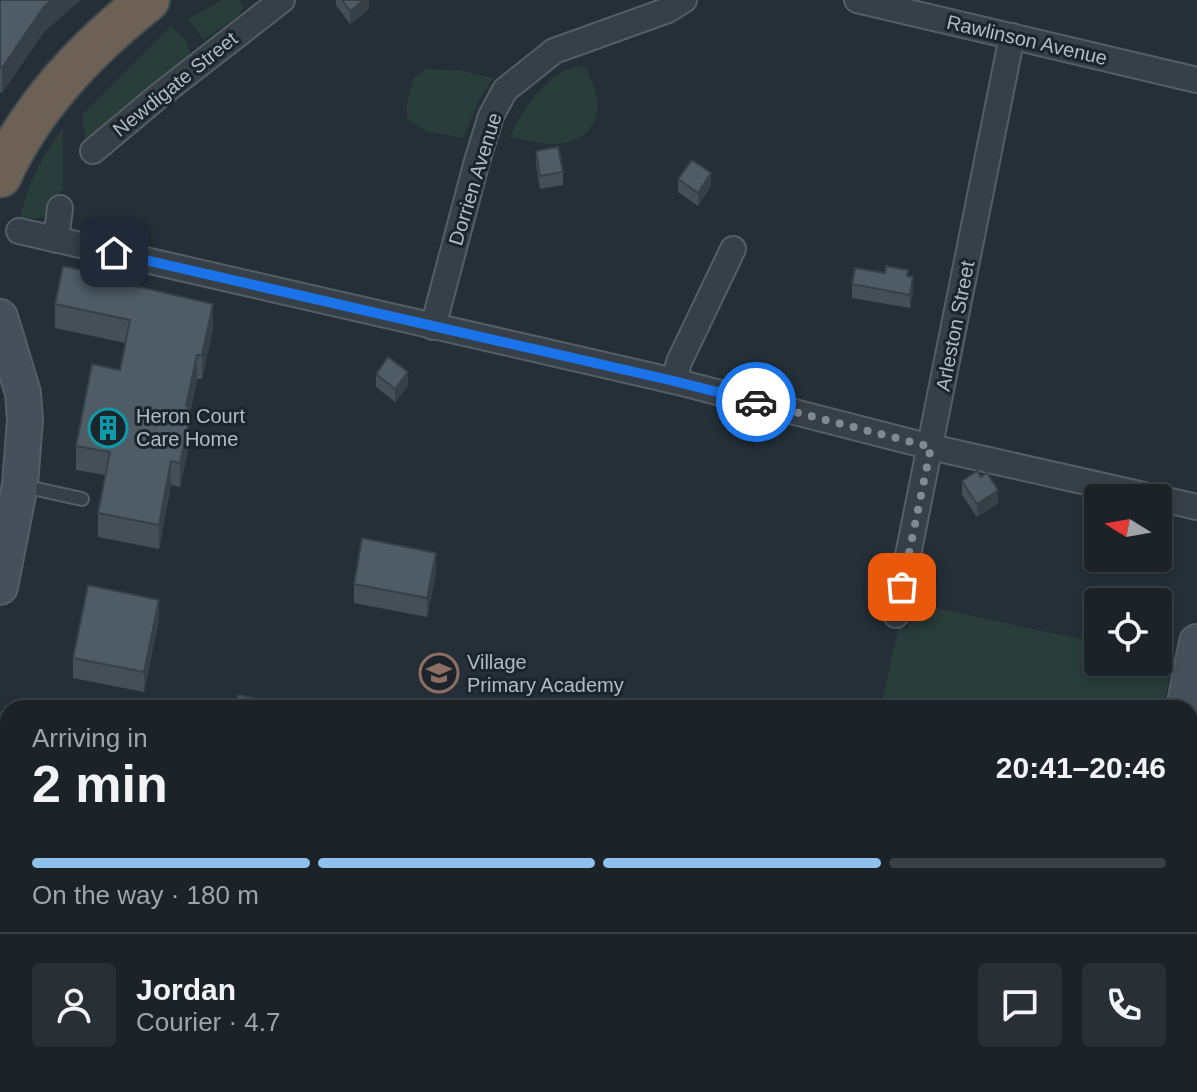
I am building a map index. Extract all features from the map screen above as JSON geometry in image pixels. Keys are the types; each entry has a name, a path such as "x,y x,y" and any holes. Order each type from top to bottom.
{"highway":[{"path":"0,176 38,109 61,81 93,47 148,0"}],"street":[{"name":"Newdigate Street","path":"93,151 160,95 252,9 282,0"},
{"name":"Dorrien Avenue","path":"433,327 477,161 491,116 505,90 554,51 668,10 684,0"},
{"name":"Rawlinson Avenue","path":"857,0 1197,80"},
{"name":"Arleston Street","path":"896,615 1012,36"},
{"path":"56,240 60,208"},
{"path":"19,231 674,381 931,447 1095,484"},
{"path":"674,381 679,362 733,249"},
{"path":"0,317 23,393 25,420 20,485 0,587"},
{"path":"1172,501 1197,507"},
{"path":"1186,700 1197,642"}],"lane":[{"path":"20,485 82,499"}],"green space":[{"path":"222,0 239,0 243,7 239,15 204,40 188,19"},
{"path":"171,26 187,42 191,57 87,151 82,115"},
{"path":"577,66 587,68 597,99 596,115 589,129 572,141 562,143 541,143 510,137 521,116 546,84"},
{"path":"427,69 458,70 493,78 478,102 464,138 425,131 407,119 407,102 414,78"},
{"path":"63,128 63,189 44,216 20,218 37,171"},
{"path":"913,603 1084,640 1084,676 1170,676 1165,700 882,700 899,627 908,629"}],"building":[{"path":"0,0 52,0 43,8 2,68 0,66"},
{"path":"342,0 364,0 350,11"},
{"path":"558,147 563,172 540,176 536,151"},
{"path":"692,160 711,173 698,193 678,179"},
{"name":"Heron Court Care Home","path":"63,266 213,304 202,355 197,355 186,406 189,406 186,421 189,422 180,463 171,461 159,525 98,513 110,452 76,446 92,364 120,370 130,320 55,304"},
{"path":"886,266 908,270 907,276 913,277 910,295 852,284 855,268 885,273"},
{"path":"388,357 408,372 395,389 376,374"},
{"path":"977,471 981,477 987,473 998,490 977,504 962,481"},
{"path":"362,538 436,553 427,598 354,584"},
{"path":"88,585 159,600 144,672 73,658"},
{"path":"238,695 262,700 237,700"}],"way so far":[{"path":"756,402 931,447 902,587"}],"place":[{"name":"Heron Court Care Home","path":"108,428"},
{"name":"Village Primary Academy","path":"439,673"}],"route":[{"path":"114,253 756,402"}]}
